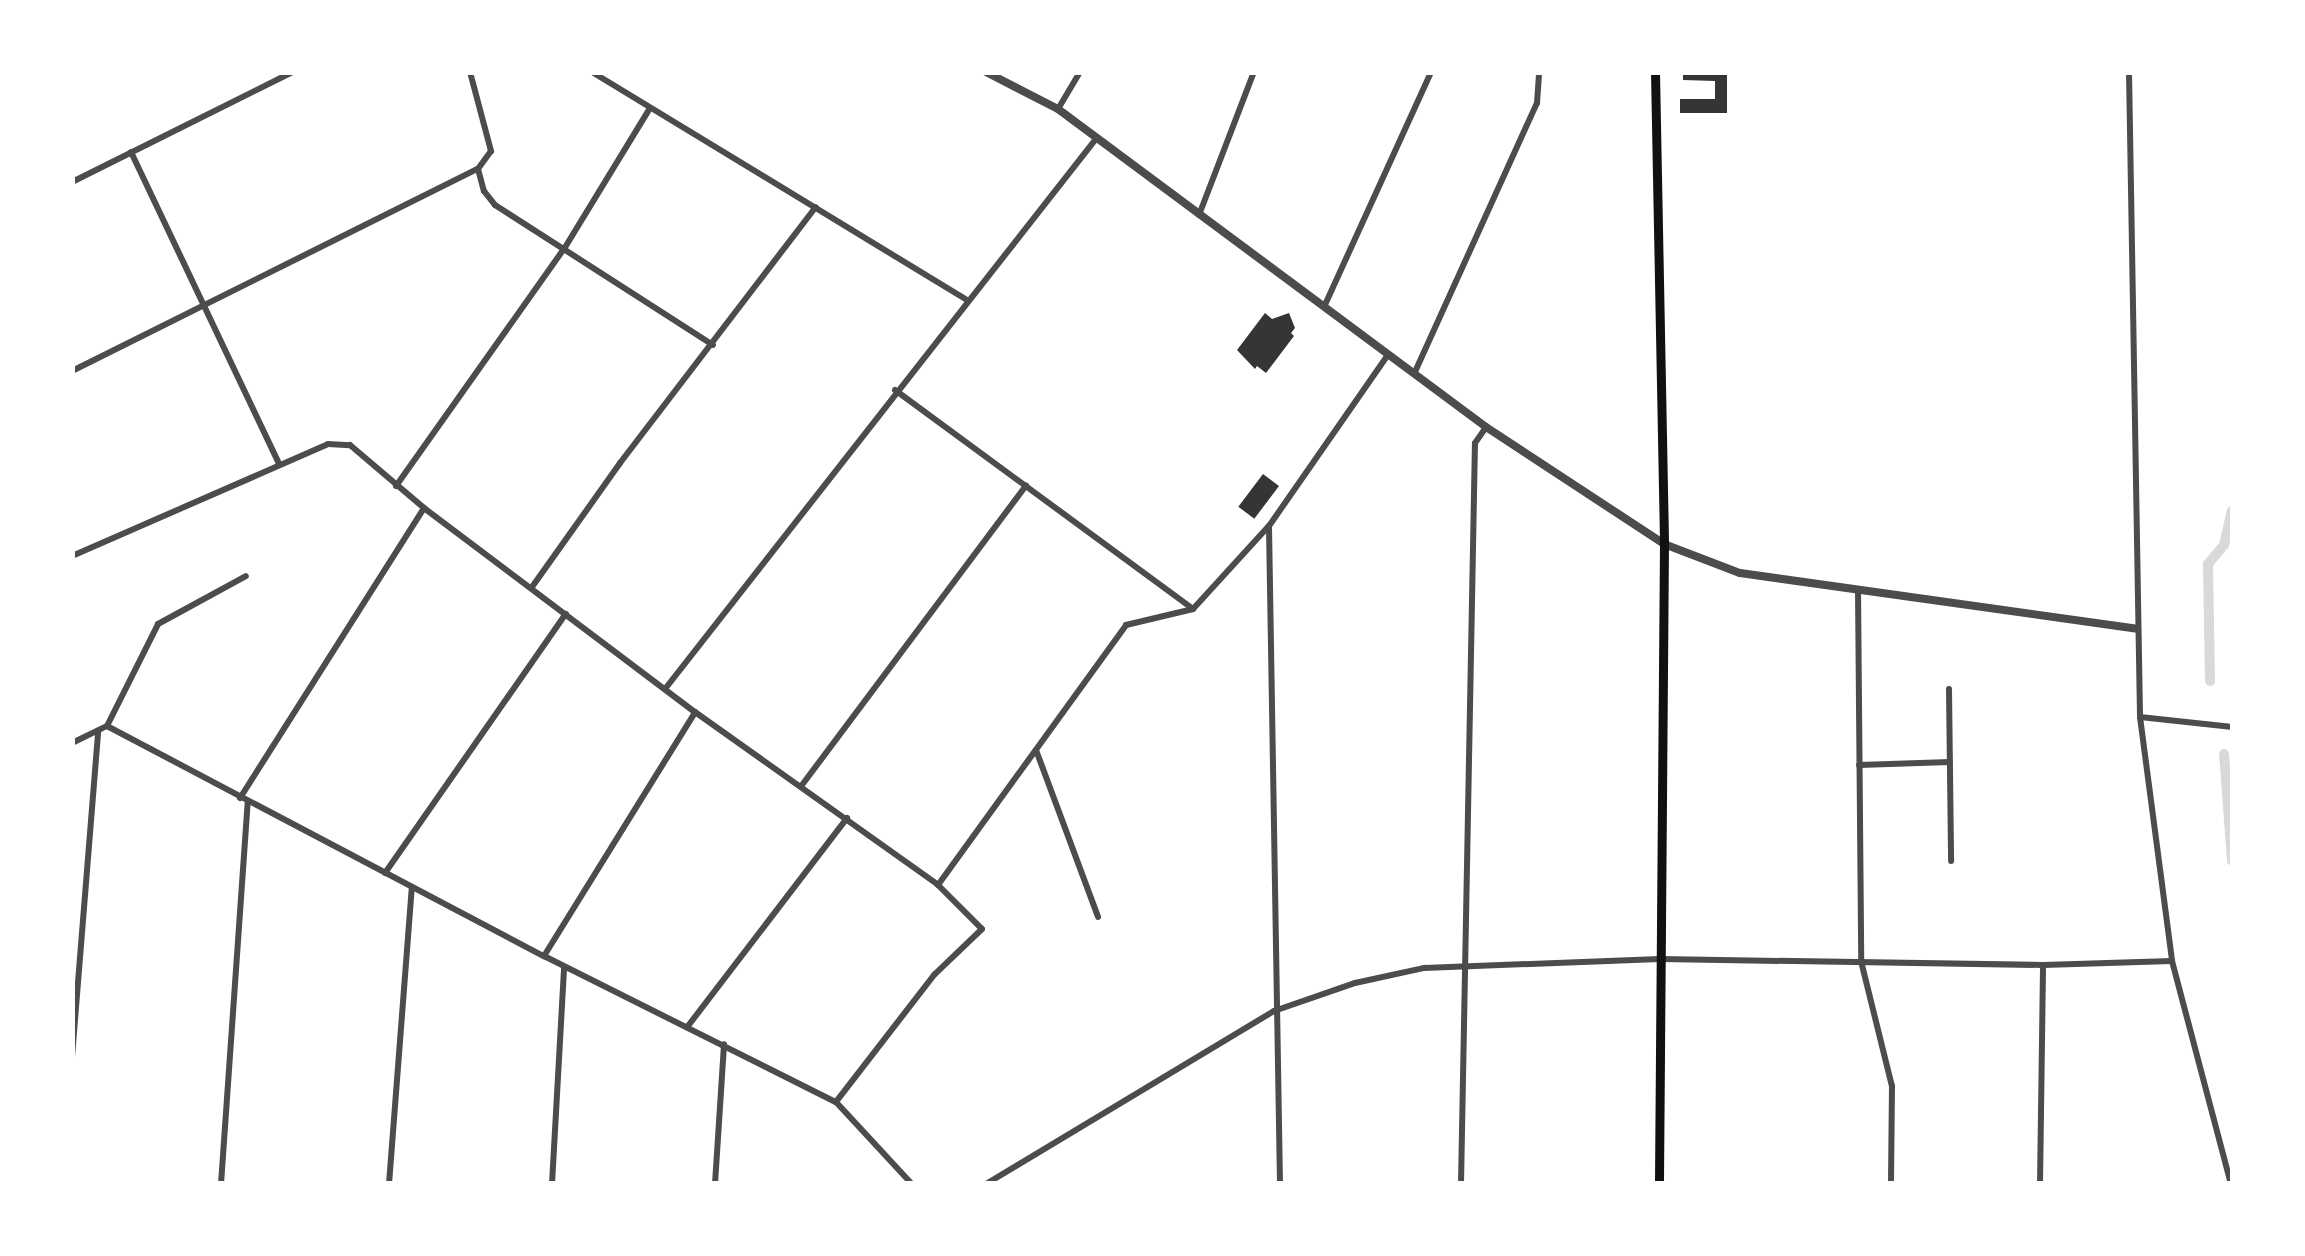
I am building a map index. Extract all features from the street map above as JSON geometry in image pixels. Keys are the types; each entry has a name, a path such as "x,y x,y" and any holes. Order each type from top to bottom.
{"main road":[{"path":"1655,72 1664,544 1659,1184"}],"street":[{"path":"72,182 293,72"},
{"path":"72,371 478,169 490,151 470,72"},
{"path":"592,72 966,299"},
{"path":"986,72 1058,110 1486,427 1664,544 1740,573 2136,628"},
{"path":"1058,110 1080,72"},
{"path":"1198,216 1254,72"},
{"path":"1323,308 1431,72"},
{"path":"1414,375 1537,104 1538,72"},
{"path":"2129,72 2140,717 2172,961 2231,1184"},
{"path":"396,486 564,249 650,108"},
{"path":"665,689 966,299 1095,140"},
{"path":"131,152 279,464"},
{"path":"478,169 484,191 495,205 713,345"},
{"path":"532,587 620,463 816,207"},
{"path":"938,884 1126,625 1193,609 1269,526 1387,356"},
{"path":"895,390 1193,609"},
{"path":"1462,1184 1475,443 1486,427"},
{"path":"72,556 328,444 350,445 424,508 695,712 938,884 982,929 934,975 836,1102"},
{"path":"802,785 1026,486"},
{"path":"221,1184 244,800 424,508"},
{"path":"1269,526 1274,1011 1280,1184"},
{"path":"72,744 107,726 158,624 246,576"},
{"path":"1858,589 1861,961 1892,1086 1891,1184"},
{"path":"385,873 566,614"},
{"path":"1949,689 1950,861"},
{"path":"544,956 695,712"},
{"path":"2140,717 2232,727"},
{"path":"107,726 564,967 836,1102 912,1184"},
{"path":"72,1057 98,732"},
{"path":"1036,749 1098,917"},
{"path":"1859,765 1950,762"},
{"path":"688,1026 847,818"},
{"path":"388,1184 412,888"},
{"path":"988,1183 1274,1011 1355,983 1465,964 1660,959 2043,965 2172,961"},
{"path":"2040,1184 2043,965"},
{"path":"552,1184 564,967"},
{"path":"715,1184 724,1044"}],"building":[{"path":"1683,72 1727,72 1727,113 1680,113 1680,99 1715,99 1715,81 1683,80"},
{"path":"1265,313 1272,319 1289,313 1295,328 1291,333 1294,336 1266,373 1257,366 1255,369 1237,350"},
{"path":"1263,474 1279,486 1254,519 1238,507"}],"waterway":[{"path":"2210,681 2208,564 2224,545 2232,511"},
{"path":"2224,754 2232,861"}]}
